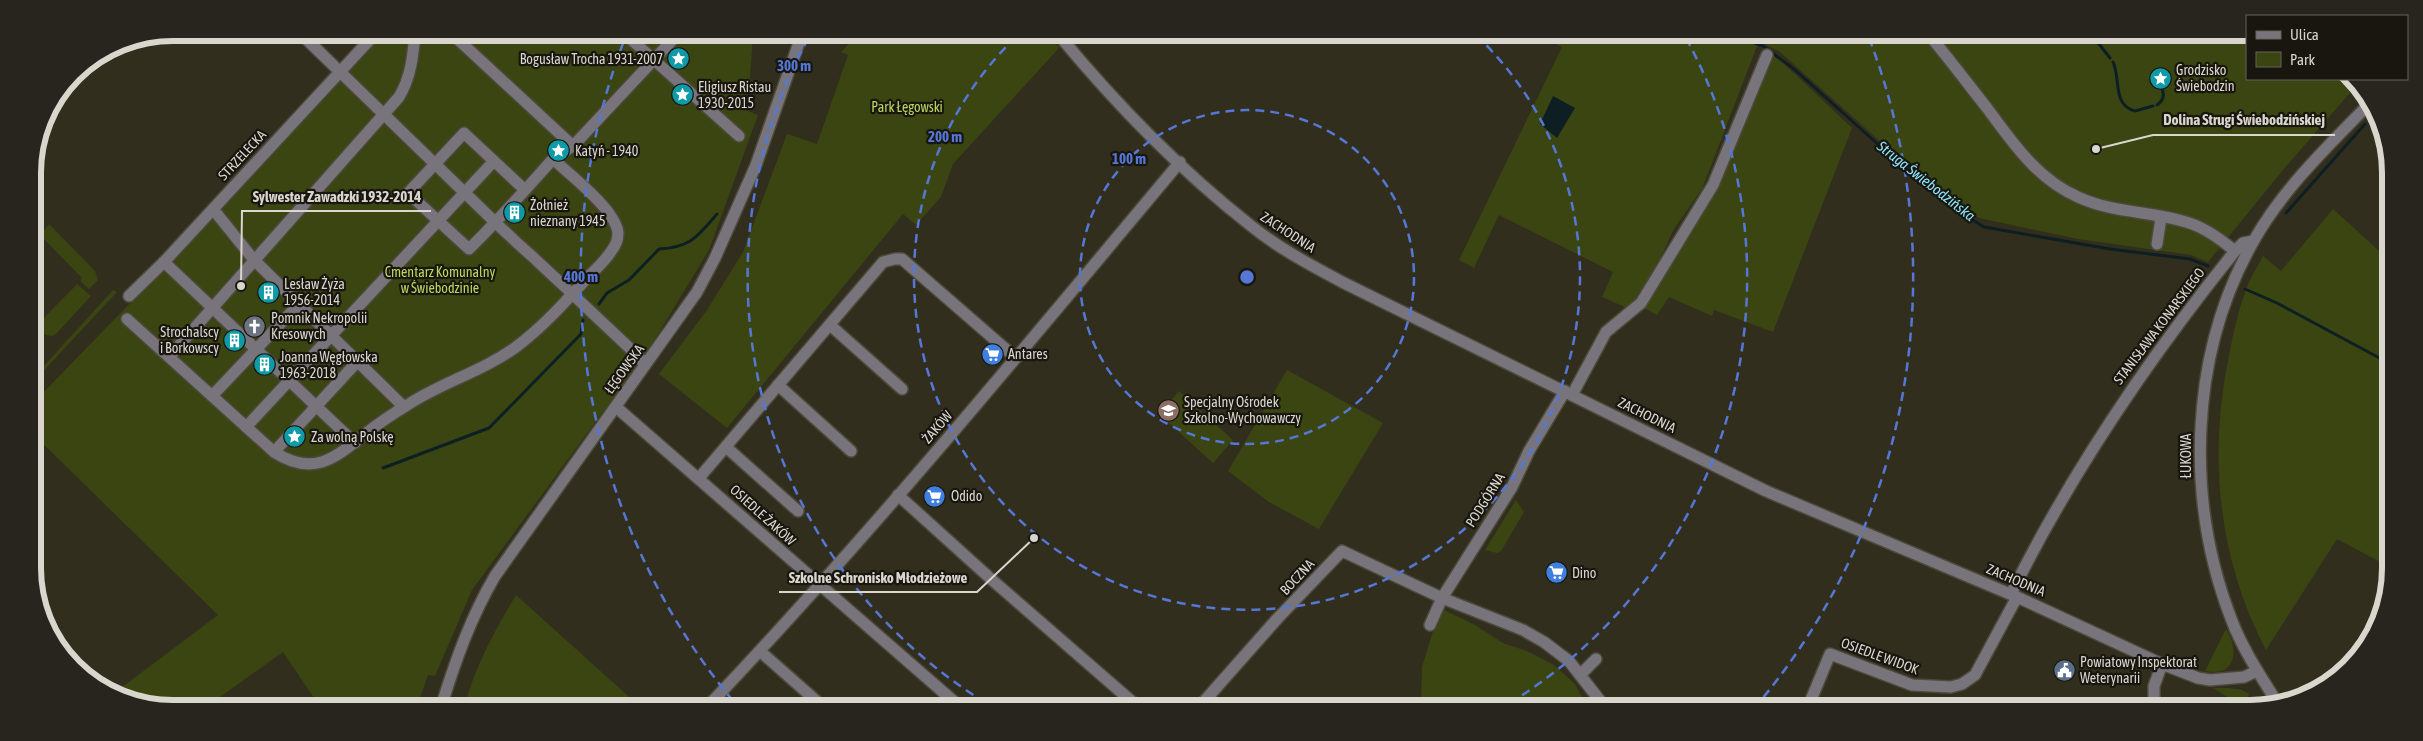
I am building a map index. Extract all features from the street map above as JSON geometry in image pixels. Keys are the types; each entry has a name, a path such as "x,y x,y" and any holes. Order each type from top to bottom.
{"street":[{"path":"1934,41 2018,150 2047,179 2087,201 2197,226 2235,251"},
{"path":"309,42 464,193 639,357 645,365"},
{"name":"STRZELECKA","path":"129,296 164,262 368,42"},
{"path":"169,357 399,97 405,87 413,61 414,42"},
{"path":"461,42 573,146"},
{"path":"633,42 739,136"},
{"path":"525,190 464,133 408,193 469,249 497,224 553,159 573,146 671,42"},
{"name":"ŁĘGOWSKA","path":"443,700 462,642 481,600 528,528 697,292 715,258 765,143 799,42"},
{"name":"ZACHODNIA","path":"1065,42 1122,107 1251,226 1295,256 1364,293 1803,508 2014,595 2162,664 2198,678 2210,680 2244,677 2257,671"},
{"name":"PODGÓRNA","path":"1430,625 1442,598 1512,487 1529,451 1599,342 1606,332 1641,303 1713,185 1767,55"},
{"name":"STANISŁAWA KONARSKIEGO","path":"2014,595 2059,502 2128,392 2184,314 2235,251 2243,243 2253,241 2296,182 2365,108"},
{"path":"127,319 274,452 298,463 316,463 334,458 433,388 477,369 516,347 569,290 612,251 617,242 618,231 611,217 553,159"},
{"path":"246,427 494,161"},
{"name":"ŻAKÓW","path":"714,700 761,652 820,586 1016,358 1180,162"},
{"path":"213,209 254,260 404,407"},
{"path":"2156,244 2161,218"},
{"name":"ŁUKOWA","path":"2253,241 2231,288 2216,337 2204,397 2200,464 2206,525 2219,586 2233,623 2257,671"},
{"path":"699,478 883,262 895,258 902,259 1016,358"},
{"path":"164,262 355,443"},
{"path":"212,396 299,304"},
{"path":"830,326 902,389"},
{"path":"274,452 358,362"},
{"path":"778,385 851,451"},
{"name":"OSIEDLE ŻAKÓW","path":"616,407 951,700"},
{"path":"726,447 798,511"},
{"path":"898,495 1130,700"},
{"name":"BOCZNA","path":"1206,700 1277,619 1342,551 1442,598"},
{"name":"OSIEDLE WIDOK","path":"1811,699 1830,654 1912,686 1941,688 1962,684 1975,675 2014,595"},
{"path":"1442,598 1523,630 1544,642 1565,657 1599,699"},
{"path":"761,652 815,700"},
{"path":"1580,675 1596,659"},
{"path":"2154,699 2154,686 2162,664"},
{"path":"2257,671 2274,697"}],"green space":[{"path":"1552,41 1759,41 1702,189 1674,229 1647,287 1629,309 1602,297 1613,272 1499,215 1474,268 1459,260 1562,47"},
{"path":"2246,41 2246,80 2343,80 2352,90 2283,170 2208,262 2191,255 2078,239 1979,218 1899,158 1780,52 1761,42"},
{"name":"Cmentarz Komunalny w Świebodzinie","path":"375,42 752,42 750,78 743,109 758,115 709,250 649,349 472,590 435,676 428,675 419,700 315,700 283,652 216,700 156,699 120,688 218,615 41,442 41,394 207,224"},
{"name":"Park Łęgowski","path":"851,42 1054,42 1059,48 953,164 941,197 916,225 903,214 727,428 659,374 707,310 743,252 787,134 817,144 848,55 841,52"},
{"path":"1772,54 1852,128 1773,332 1714,310 1712,316 1669,297 1657,315 1642,307 1672,260"},
{"path":"2333,209 2382,253 2382,563 2337,539 2266,650 2237,580 2228,543 2219,469 2219,431 2232,339 2250,281 2263,256 2281,271"},
{"path":"49,224 95,271 98,280 89,289 80,281 82,278 42,237 42,233"},
{"path":"77,284 91,296 52,336 46,335 42,331 42,320"},
{"path":"113,290 117,292 41,373 44,369 42,368"},
{"path":"1287,370 1383,423 1319,529 1269,502 1228,471"},
{"path":"1179,391 1233,440 1213,463 1159,414"},
{"path":"1516,500 1524,512 1501,551 1497,553 1485,550"},
{"path":"516,595 632,700 466,700 475,675"},
{"path":"1444,610 1475,625 1503,643 1527,651 1554,665 1575,684 1583,699 1421,699 1422,667 1438,615"},
{"path":"2226,629 2233,645 2232,660 2229,666 2215,672 2205,671"},
{"path":"2213,688 2242,690 2249,694 2247,699 2231,699"}],"shaded area":[{"path":"1553,96 1575,108 1557,138 1540,124"}],"waterway":[{"name":"Struga Świebodzińska","path":"1750,41 1763,46 1794,69 1910,173 1955,209 1984,227 2110,249 2190,259 2208,266"},
{"path":"2094,41 2110,58"},
{"path":"2113,62 2118,91 2123,103 2135,111 2153,106"},
{"path":"2157,105 2163,97 2161,87"},
{"path":"2286,213 2365,124"},
{"path":"599,304 607,293 629,280 659,249 686,243 698,235 717,214"},
{"name":"Struga Świebodzińska","path":"2245,289 2277,303 2382,359"},
{"path":"383,468 489,428 581,334 583,320"}],"place":[{"name":"Bogusław Trocha 1931-2007","path":"679,59"},
{"name":"Grodzisko Świebodzin","path":"2160,78"},
{"name":"Eligiusz Ristau 1930-2015","path":"682,95"},
{"name":"Dolina Strugi Świebodzińskiej","path":"2096,149"},
{"name":"Katyń - 1940","path":"559,151"},
{"name":"Żołnież nieznany 1945","path":"514,213"},
{"name":"Sylwester Zawadzki 1932-2014","path":"241,286"},
{"name":"Lesław Żyża 1956-2014","path":"268,292"},
{"name":"Pomnik Nekropolii Kresowych","path":"255,326"},
{"name":"Strochalscy i Borkowscy","path":"235,340"},
{"name":"Antares","path":"992,354"},
{"name":"Joanna Węgłowska 1963-2018","path":"264,365"},
{"name":"Specjalny Ośrodek Szkolno-Wychowawczy","path":"1168,410"},
{"name":"Za wolną Polskę","path":"295,437"},
{"name":"Odido","path":"935,496"},
{"name":"Szkolne Schronisko Młodzieżowe","path":"1034,538"},
{"name":"Dino","path":"1556,573"},
{"name":"Powiatowy Inspektorat Weterynarii","path":"2064,670"}]}
